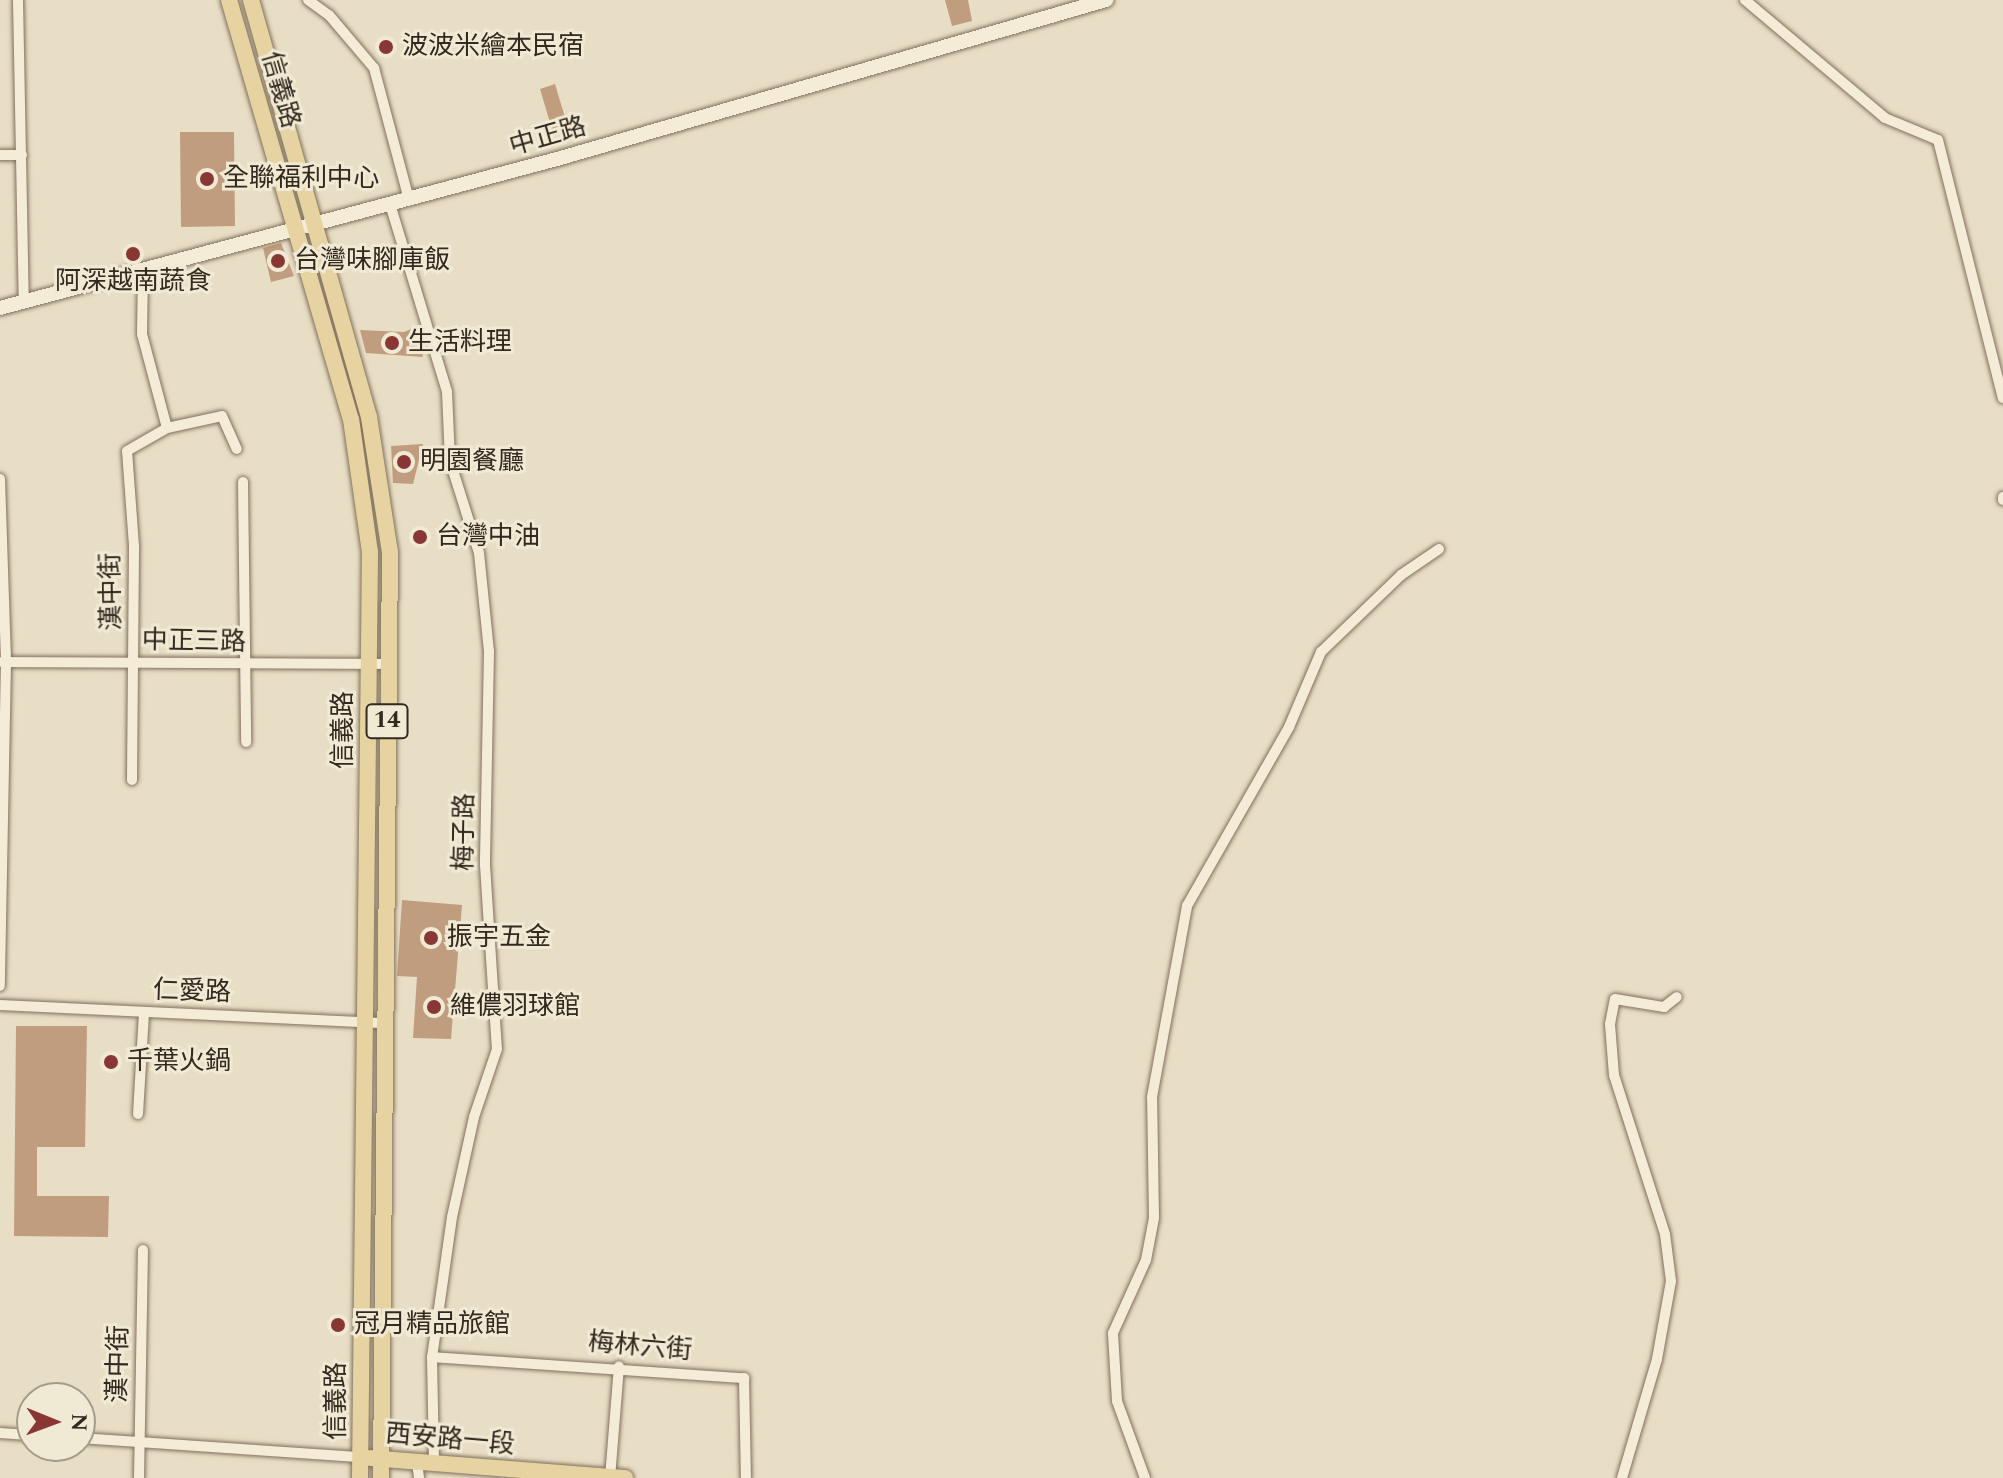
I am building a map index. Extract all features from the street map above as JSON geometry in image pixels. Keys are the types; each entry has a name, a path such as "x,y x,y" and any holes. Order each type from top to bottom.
{"main road":[{"name":"信義路","path":"229,0 381,471 390,552 381,1023 381,1478"},
{"name":"信義路","path":"251,0 363,471 370,552 360,1478"},
{"name":"西安路一段","path":"361,1457 381,1459 418,1470 434,1464 625,1478"}],"street":[{"path":"18,0 24,301"},
{"path":"308,0 329,15 374,68 409,200"},
{"name":"中正路","path":"0,308 303,225 409,200 1106,0"},
{"path":"1745,0 1885,118 1938,140 2003,398"},
{"path":"0,155 22,155"},
{"name":"梅子路","path":"390,204 447,392 450,461 479,553 489,651 485,865 497,1049 465,1153 432,1357 434,1464"},
{"path":"143,270 142,334 167,428 222,416 237,449"},
{"name":"漢中街","path":"132,780 135,663 127,451 167,428"},
{"path":"0,479 3,662 0,986"},
{"path":"243,482 249,665 246,742"},
{"path":"1145,1478 1117,1401 1113,1333 1146,1260 1154,1218 1152,1097 1187,906 1289,727 1321,652 1401,575 1439,549"},
{"name":"中正三路","path":"3,662 388,664"},
{"path":"1622,1478 1657,1359 1671,1281 1665,1234 1614,1075 1610,1024 1615,999 1664,1007 1677,997"},
{"name":"仁愛路","path":"0,1005 381,1023"},
{"path":"138,1114 144,1012"},
{"name":"漢中街","path":"139,1478 143,1250"},
{"name":"梅林六街","path":"432,1357 619,1366 744,1378 746,1478"},
{"path":"610,1478 619,1366"},
{"name":"西安路一段","path":"96,1439 361,1457"}],"building":[{"path":"945,0 968,0 972,21 952,26"},
{"path":"555,84 569,131 554,136 540,89"},
{"name":"全聯福利中心","path":"180,132 234,132 235,226 181,227"},
{"name":"台灣味腳庫飯","path":"281,243 294,276 271,282 263,248"},
{"name":"生活料理","path":"418,326 423,357 366,353 360,330 404,332"},
{"name":"明園餐廳","path":"423,444 413,484 393,483 391,446"},
{"path":"402,900 462,905 451,1039 413,1038 417,977 397,976"},
{"path":"16,1026 87,1026 85,1147 37,1147 37,1196 109,1196 108,1237 14,1236"}],"place":[{"name":"波波米繪本民宿","path":"386,47"},
{"name":"全聯福利中心","path":"207,179"},
{"name":"阿深越南蔬食","path":"133,254"},
{"name":"台灣味腳庫飯","path":"278,261"},
{"name":"生活料理","path":"392,343"},
{"name":"明園餐廳","path":"404,462"},
{"name":"台灣中油","path":"420,537"},
{"name":"振宇五金","path":"431,938"},
{"name":"維儂羽球館","path":"434,1007"},
{"name":"千葉火鍋","path":"111,1062"},
{"name":"冠月精品旅館","path":"338,1325"}]}
